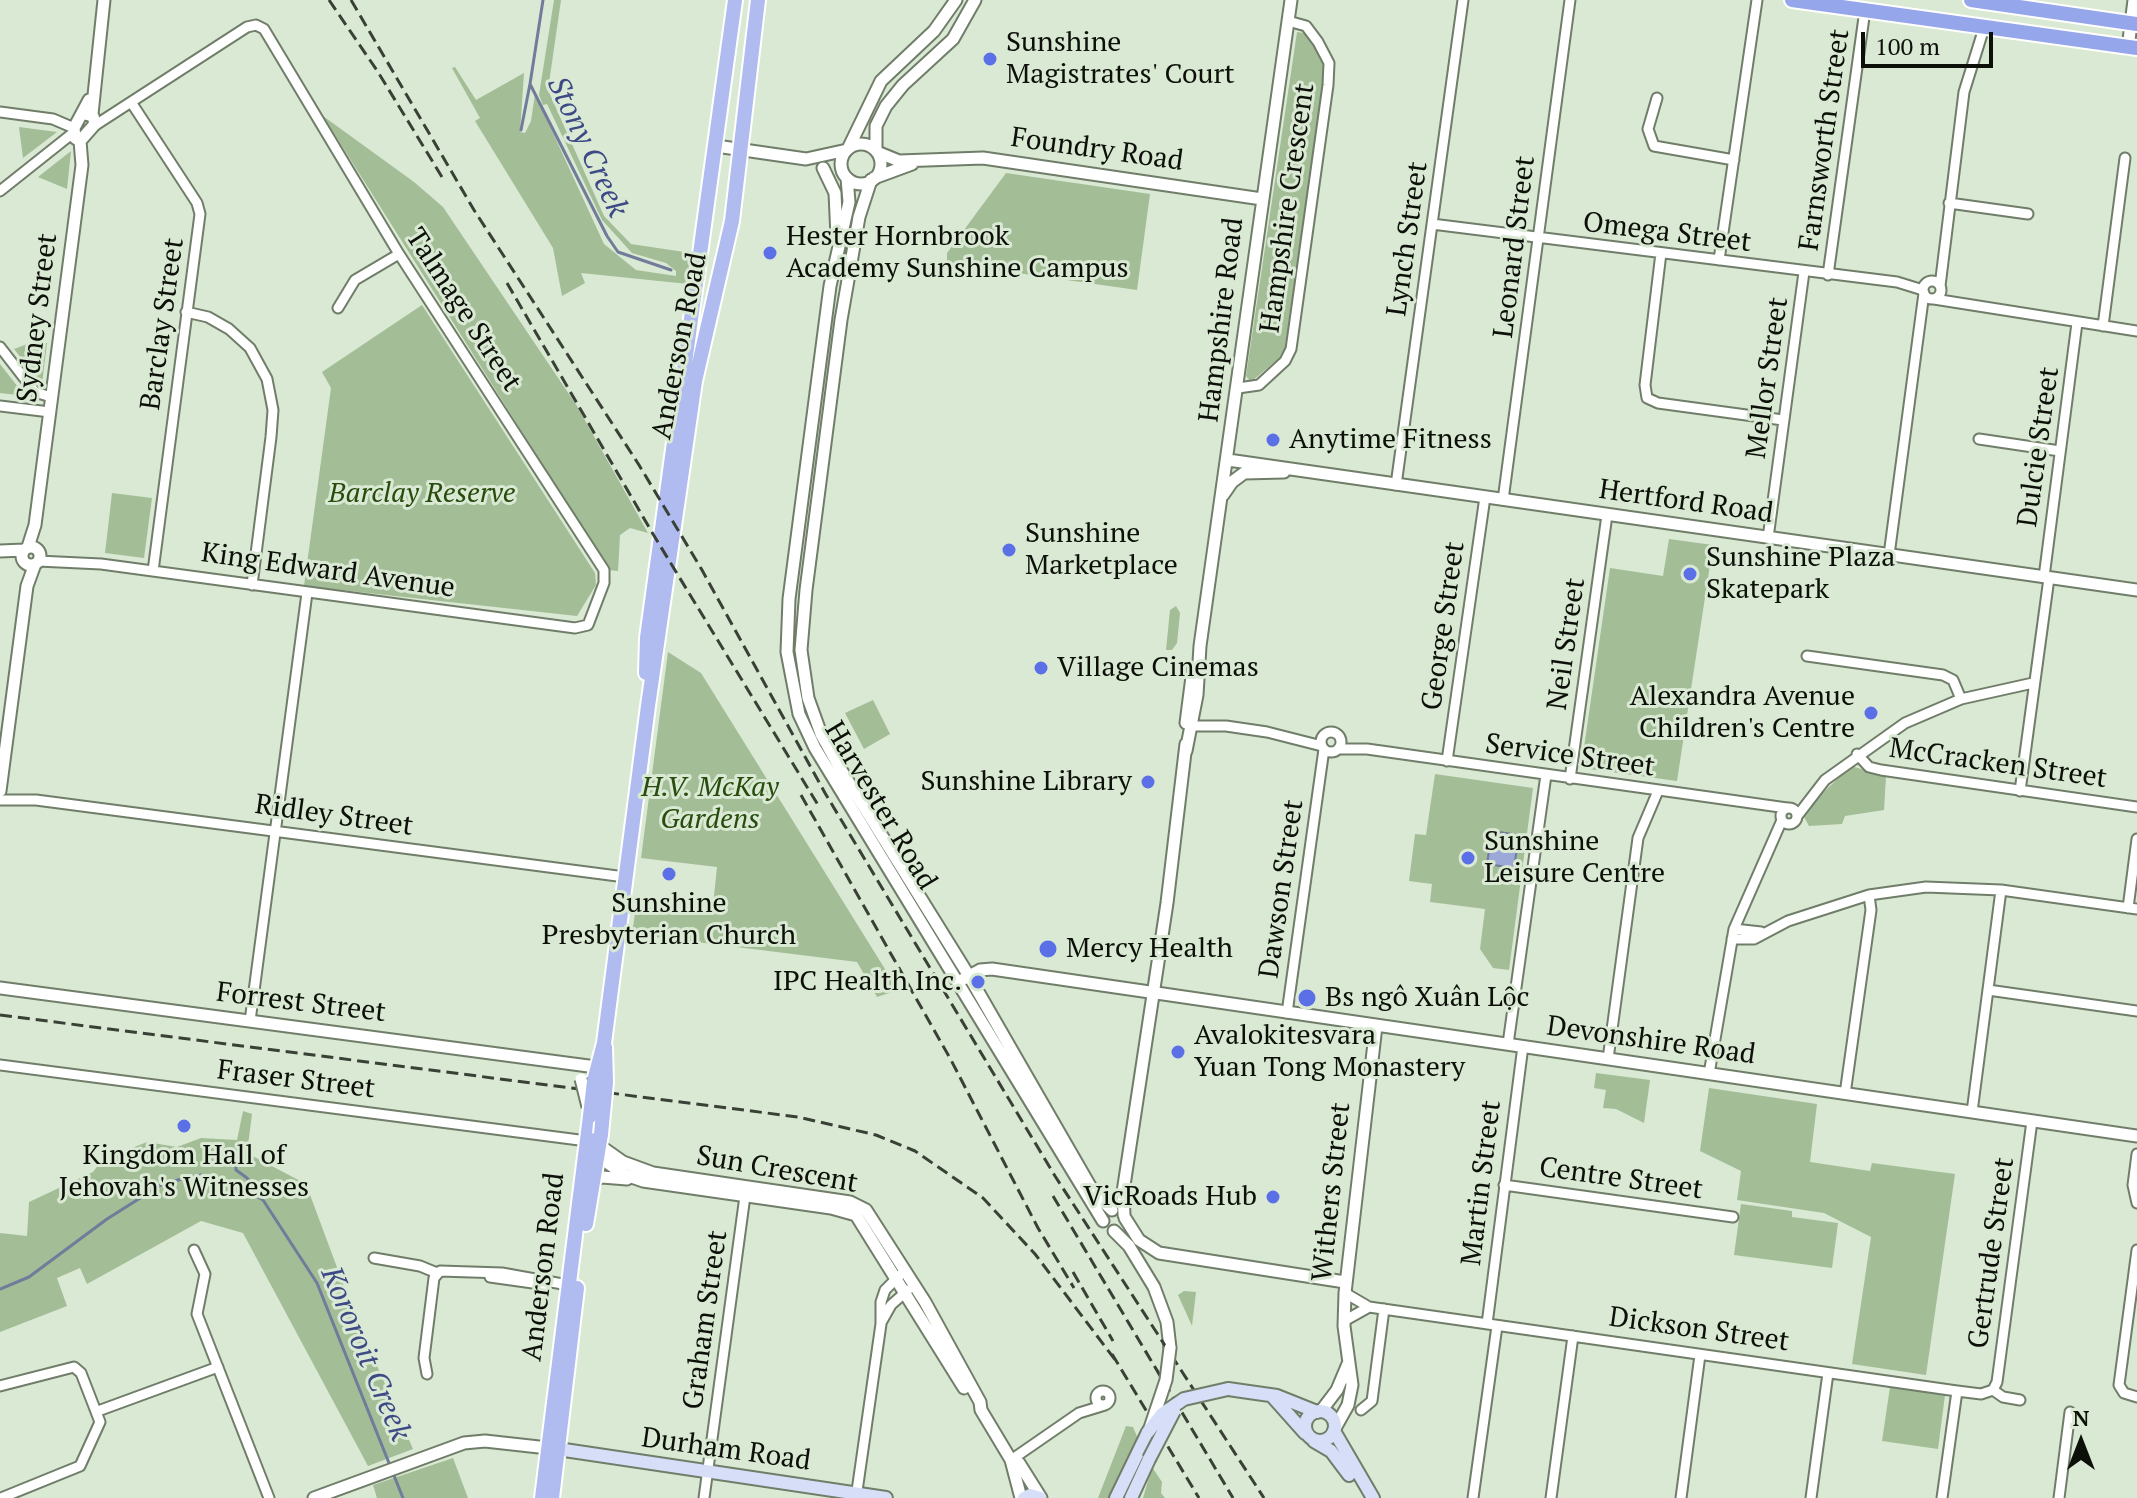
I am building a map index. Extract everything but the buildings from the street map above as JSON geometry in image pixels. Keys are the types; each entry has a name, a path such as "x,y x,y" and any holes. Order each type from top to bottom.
{"highway":[{"path":"1792,0 2132,48"},
{"path":"1971,0 2134,23"}],"main road":[{"name":"Anderson Road","path":"648,702 647,638 735,0"},
{"name":"Anderson Road","path":"542,1498 553,1449 595,1142 590,1116 604,1043 648,702 695,381 732,221 758,0"},
{"name":"Anderson Road","path":"573,1286 593,1181 597,1075"},
{"path":"1116,1498 1148,1432 1162,1414 1184,1399 1228,1389 1270,1394 1332,1417 1334,1430 1373,1498"},
{"path":"1270,1394 1312,1439 1336,1457 1363,1498"},
{"path":"1131,1498 1164,1424 1184,1399"},
{"path":"1312,1439 1305,1421 1319,1412"},
{"path":"1312,1439 1326,1440 1334,1430"},
{"name":"Anderson Road","path":"552,1498 553,1449"},
{"name":"Durham Road","path":"553,1449 886,1498"},
{"path":"1022,1498 1040,1498"}],"street":[{"name":"Sydney Street","path":"0,791 6,699 27,586 82,165 83,127 92,91 104,0"},
{"path":"847,178 841,163 881,81 934,31 956,0"},
{"path":"716,146 806,159 857,183 873,179 880,165 876,152 876,126 886,106 903,85 953,39 975,0"},
{"name":"Hampshire Road","path":"1186,751 1193,721 1200,646 1291,0"},
{"name":"Lynch Street","path":"1396,485 1463,0"},
{"name":"Leonard Street","path":"1503,500 1570,0"},
{"path":"1719,260 1757,0"},
{"path":"2132,48 2134,0"},
{"name":"Farnsworth Street","path":"1828,275 1865,10"},
{"name":"Hampshire Crescent","path":"1238,388 1259,385 1285,361 1291,349 1328,85 1329,63 1318,42 1306,26 1288,21"},
{"name":"Talmage Street","path":"131,102 242,29 256,25 267,34 399,254 604,570 604,583 588,625"},
{"path":"1889,555 1921,317 1941,261 1964,92 1984,28"},
{"path":"1657,98 1648,129 1654,146 1734,160"},
{"path":"0,191 83,127 131,102"},
{"name":"Barclay Street","path":"131,102 197,203 200,214 153,571"},
{"path":"0,112 53,119 83,127"},
{"path":"806,159 864,144 876,152"},
{"name":"Foundry Road","path":"876,152 899,161 983,158 1262,199"},
{"path":"2103,326 2125,158"},
{"name":"Foundry Road","path":"873,179 924,159"},
{"path":"823,168 835,193 838,241"},
{"name":"Harvester Road","path":"847,178 849,202 838,241 789,599 789,667 799,714 815,748 963,979 1094,1193 1118,1213"},
{"name":"Harvester Road","path":"873,179 859,217 841,320 803,622 803,667 808,698 821,734 1106,1228 1114,1231"},
{"path":"1949,203 2028,214"},
{"name":"Omega Street","path":"1432,224 1897,282 1931,290 1956,303 2137,331"},
{"path":"1661,253 1645,385 1647,398 1658,403 1783,420"},
{"path":"338,308 355,280 399,254"},
{"name":"Mellor Street","path":"1768,538 1804,272"},
{"path":"186,312 208,317 229,329 250,348 267,379 273,410 252,585"},
{"name":"Dulcie Street","path":"2020,791 2077,323"},
{"path":"0,347 35,392 51,397"},
{"path":"0,406 50,412"},
{"path":"1979,439 2060,451"},
{"name":"Hertford Road","path":"1228,460 2137,590"},
{"path":"1221,498 1232,482 1244,473 1300,470"},
{"name":"George Street","path":"1447,761 1485,497"},
{"name":"Neil Street","path":"1570,779 1607,515"},
{"name":"King Edward Avenue","path":"0,552 575,628 588,625"},
{"path":"253,1021 307,593"},
{"name":"Hampshire Road","path":"1118,1213 1167,903 1186,751 1189,694 1200,646"},
{"path":"1807,656 1943,675 1953,680 1961,699"},
{"path":"1709,1074 1733,934 1754,880 1788,815 1857,754 1905,723 1961,699 2033,683"},
{"name":"Service Street","path":"1193,721 1767,807 1788,815"},
{"name":"Dawson Street","path":"1287,1013 1321,771 1330,741"},
{"name":"McCracken Street","path":"1857,754 1869,767 1881,770 2137,807"},
{"path":"1508,1044 1546,775"},
{"name":"Ridley Street","path":"0,791 36,800 625,877"},
{"path":"1608,1059 1638,838 1658,791"},
{"name":"Ridley Street","path":"0,800 36,800"},
{"path":"1733,934 1765,932 1812,912 1869,895 1926,887 2001,890 2133,909 2137,839"},
{"path":"1972,1112 2001,890"},
{"path":"1845,1094 1871,910 1869,895"},
{"name":"Devonshire Road","path":"963,979 992,969 2137,1136"},
{"name":"Forrest Street","path":"0,988 567,1062 597,1075"},
{"path":"1988,990 2137,1011"},
{"name":"Withers Street","path":"1334,1430 1351,1395 1344,1321 1345,1288 1376,1026"},
{"name":"Martin Street","path":"1473,1498 1504,1185 1523,1046"},
{"path":"567,1062 597,1075"},
{"name":"Fraser Street","path":"0,1065 595,1142"},
{"name":"Gertrude Street","path":"1993,1390 1997,1382 2032,1121"},
{"name":"Sun Crescent","path":"595,1142 623,1174 643,1181 746,1192"},
{"name":"Sun Crescent","path":"595,1142 643,1170 856,1215 901,1274 920,1305 975,1406 981,1410 1009,1457 1022,1498"},
{"path":"2137,1154 2133,1185 2137,1203"},
{"path":"593,1181 602,1177 643,1181"},
{"name":"Centre Street","path":"1504,1185 1733,1217"},
{"name":"Graham Street","path":"704,1498 746,1192"},
{"path":"1103,1221 1118,1213 1121,1229 1114,1231 1136,1256 1163,1309 1170,1348 1166,1380 1148,1432"},
{"name":"Dickson Street","path":"1118,1213 1139,1240 1159,1253 1345,1288 1369,1307 1957,1391 1981,1394 1993,1390 2003,1397 2020,1400"},
{"path":"194,1250 205,1274 197,1314 269,1498"},
{"path":"2137,1250 2119,1385 2124,1393 2137,1397"},
{"path":"374,1258 420,1266 437,1273 447,1270 539,1278 573,1286"},
{"path":"427,1374 424,1358 437,1273"},
{"path":"859,1496 882,1298 901,1274"},
{"path":"881,1324 891,1305 911,1290"},
{"path":"1344,1321 1369,1307"},
{"path":"1361,1410 1372,1401 1384,1309"},
{"path":"1551,1498 1573,1336"},
{"path":"1681,1498 1700,1355"},
{"path":"1319,1412 1337,1390 1348,1363"},
{"path":"0,1386 74,1367 81,1373 99,1414 99,1427 80,1466 1,1498"},
{"path":"99,1414 218,1367"},
{"path":"1811,1498 1828,1373"},
{"path":"1942,1498 1957,1391"},
{"path":"1009,1457 1079,1413 1097,1394 1097,1402 1105,1405 1079,1413"},
{"path":"2059,1498 2070,1412"},
{"path":"314,1498 464,1443 485,1441 553,1449"},
{"name":"Sun Crescent","path":"1009,1457 1019,1463 1040,1498"}],"green space":[{"path":"554,0 561,0 548,90 604,216 631,244 691,253 688,284 581,273 585,283 562,296 553,248 475,121 480,118 452,68 455,67 476,100 524,73 520,132 525,133 531,121 535,94 604,244 636,270 676,276 676,271 666,263 632,253 602,220 547,104 543,105 539,95"},
{"path":"1297,32 1304,33 1323,60 1324,74 1285,347 1279,358 1251,382 1246,376"},
{"path":"323,116 443,207 577,406 648,533 630,528 620,535 618,571 609,570"},
{"path":"19,127 57,132 23,158"},
{"path":"71,151 67,189 38,177"},
{"path":"1006,173 1150,194 1137,290 947,263 947,253"},
{"name":"Barclay Reserve","path":"422,305 595,573 596,585 577,616 304,586 331,388 322,372"},
{"path":"30,343 47,343 42,384 14,349"},
{"path":"0,364 25,396 0,393"},
{"path":"112,493 152,498 144,558 105,553"},
{"path":"1669,539 1713,545 1677,781 1581,768 1610,568 1663,576"},
{"path":"1176,606 1180,613 1177,643 1172,650 1166,650 1170,610"},
{"name":"H.V. McKay Gardens","path":"668,652 701,673 898,990 877,997 857,962 632,934 636,906 712,915 717,867 641,858"},
{"path":"873,700 890,734 864,749 845,713"},
{"path":"1851,766 1886,776 1884,810 1845,816 1842,824 1809,826 1803,815 1810,805"},
{"name":"Sunshine Leisure Centre","path":"1435,774 1533,788 1509,970 1493,968 1480,949 1485,909 1430,902 1432,884 1409,881 1415,834 1426,835"},
{"path":"1596,1073 1650,1080 1644,1123 1616,1109 1603,1108 1606,1090 1594,1088"},
{"path":"1709,1088 1817,1104 1810,1162 1870,1171 1872,1163 1955,1174 1926,1375 1852,1364 1871,1237 1824,1213 1737,1200 1741,1171 1700,1151"},
{"path":"243,1111 252,1114 247,1153 306,1184 351,1305 413,1449 368,1466 243,1233 201,1221 87,1284 80,1268 57,1278 67,1306 0,1332 0,1233 27,1236 29,1202 93,1172 102,1160 147,1142 177,1147 201,1138 237,1140"},
{"path":"1741,1204 1792,1211 1792,1217 1838,1223 1832,1268 1734,1255"},
{"path":"1184,1291 1196,1292 1192,1326 1178,1295"},
{"path":"1890,1387 1945,1395 1938,1449 1882,1441"},
{"path":"1126,1426 1133,1427 1138,1439 1108,1498 1098,1498"},
{"path":"453,1458 468,1498 377,1498 373,1485"},
{"path":"1152,1467 1162,1482 1161,1493 1165,1498 1143,1498"}],"water":[{"path":"1492,831 1519,835 1514,868 1487,864"}],"waterway":[{"name":"Stony Creek","path":"543,0 530,84 618,252 671,270"},
{"path":"521,130 530,84"},
{"path":"235,1151 236,1170 247,1178 261,1197"},
{"name":"Kororoit Creek","path":"0,1289 29,1277 107,1219 164,1183 201,1175 237,1184 263,1200 317,1283 403,1498"}],"railway":[{"path":"329,0 378,72 442,177"},
{"path":"351,0 474,210 639,465 702,570 825,793 1055,1176 1264,1498"},
{"path":"507,283 653,534 818,805"},
{"path":"801,795 951,1060 1038,1228 1074,1288"},
{"path":"0,1015 798,1117 876,1135 915,1151 983,1198 1035,1254 1116,1361"},
{"path":"1053,1196 1233,1498"},
{"path":"1073,1272 1113,1341"},
{"path":"1112,1354 1199,1498"}],"place":[{"name":"Sunshine Magistrates' Court","path":"990,59"},
{"name":"Hester Hornbrook Academy Sunshine Campus","path":"770,253"},
{"name":"Anytime Fitness","path":"1273,440"},
{"name":"Sunshine Marketplace","path":"1009,550"},
{"name":"Sunshine Plaza Skatepark","path":"1690,574"},
{"name":"Village Cinemas","path":"1041,668"},
{"name":"Alexandra Avenue Children's Centre","path":"1871,713"},
{"name":"Sunshine Library","path":"1148,782"},
{"name":"Sunshine Leisure Centre","path":"1468,858"},
{"name":"Sunshine Presbyterian Church","path":"669,874"},
{"name":"Mercy Health","path":"1048,949"},
{"name":"IPC Health Inc.","path":"978,982"},
{"name":"Bs ngô Xuân Lộc","path":"1307,998"},
{"name":"Avalokitesvara Yuan Tong Monastery","path":"1178,1052"},
{"name":"Kingdom Hall of Jehovah's Witnesses","path":"184,1126"},
{"name":"VicRoads Hub","path":"1273,1197"}]}
